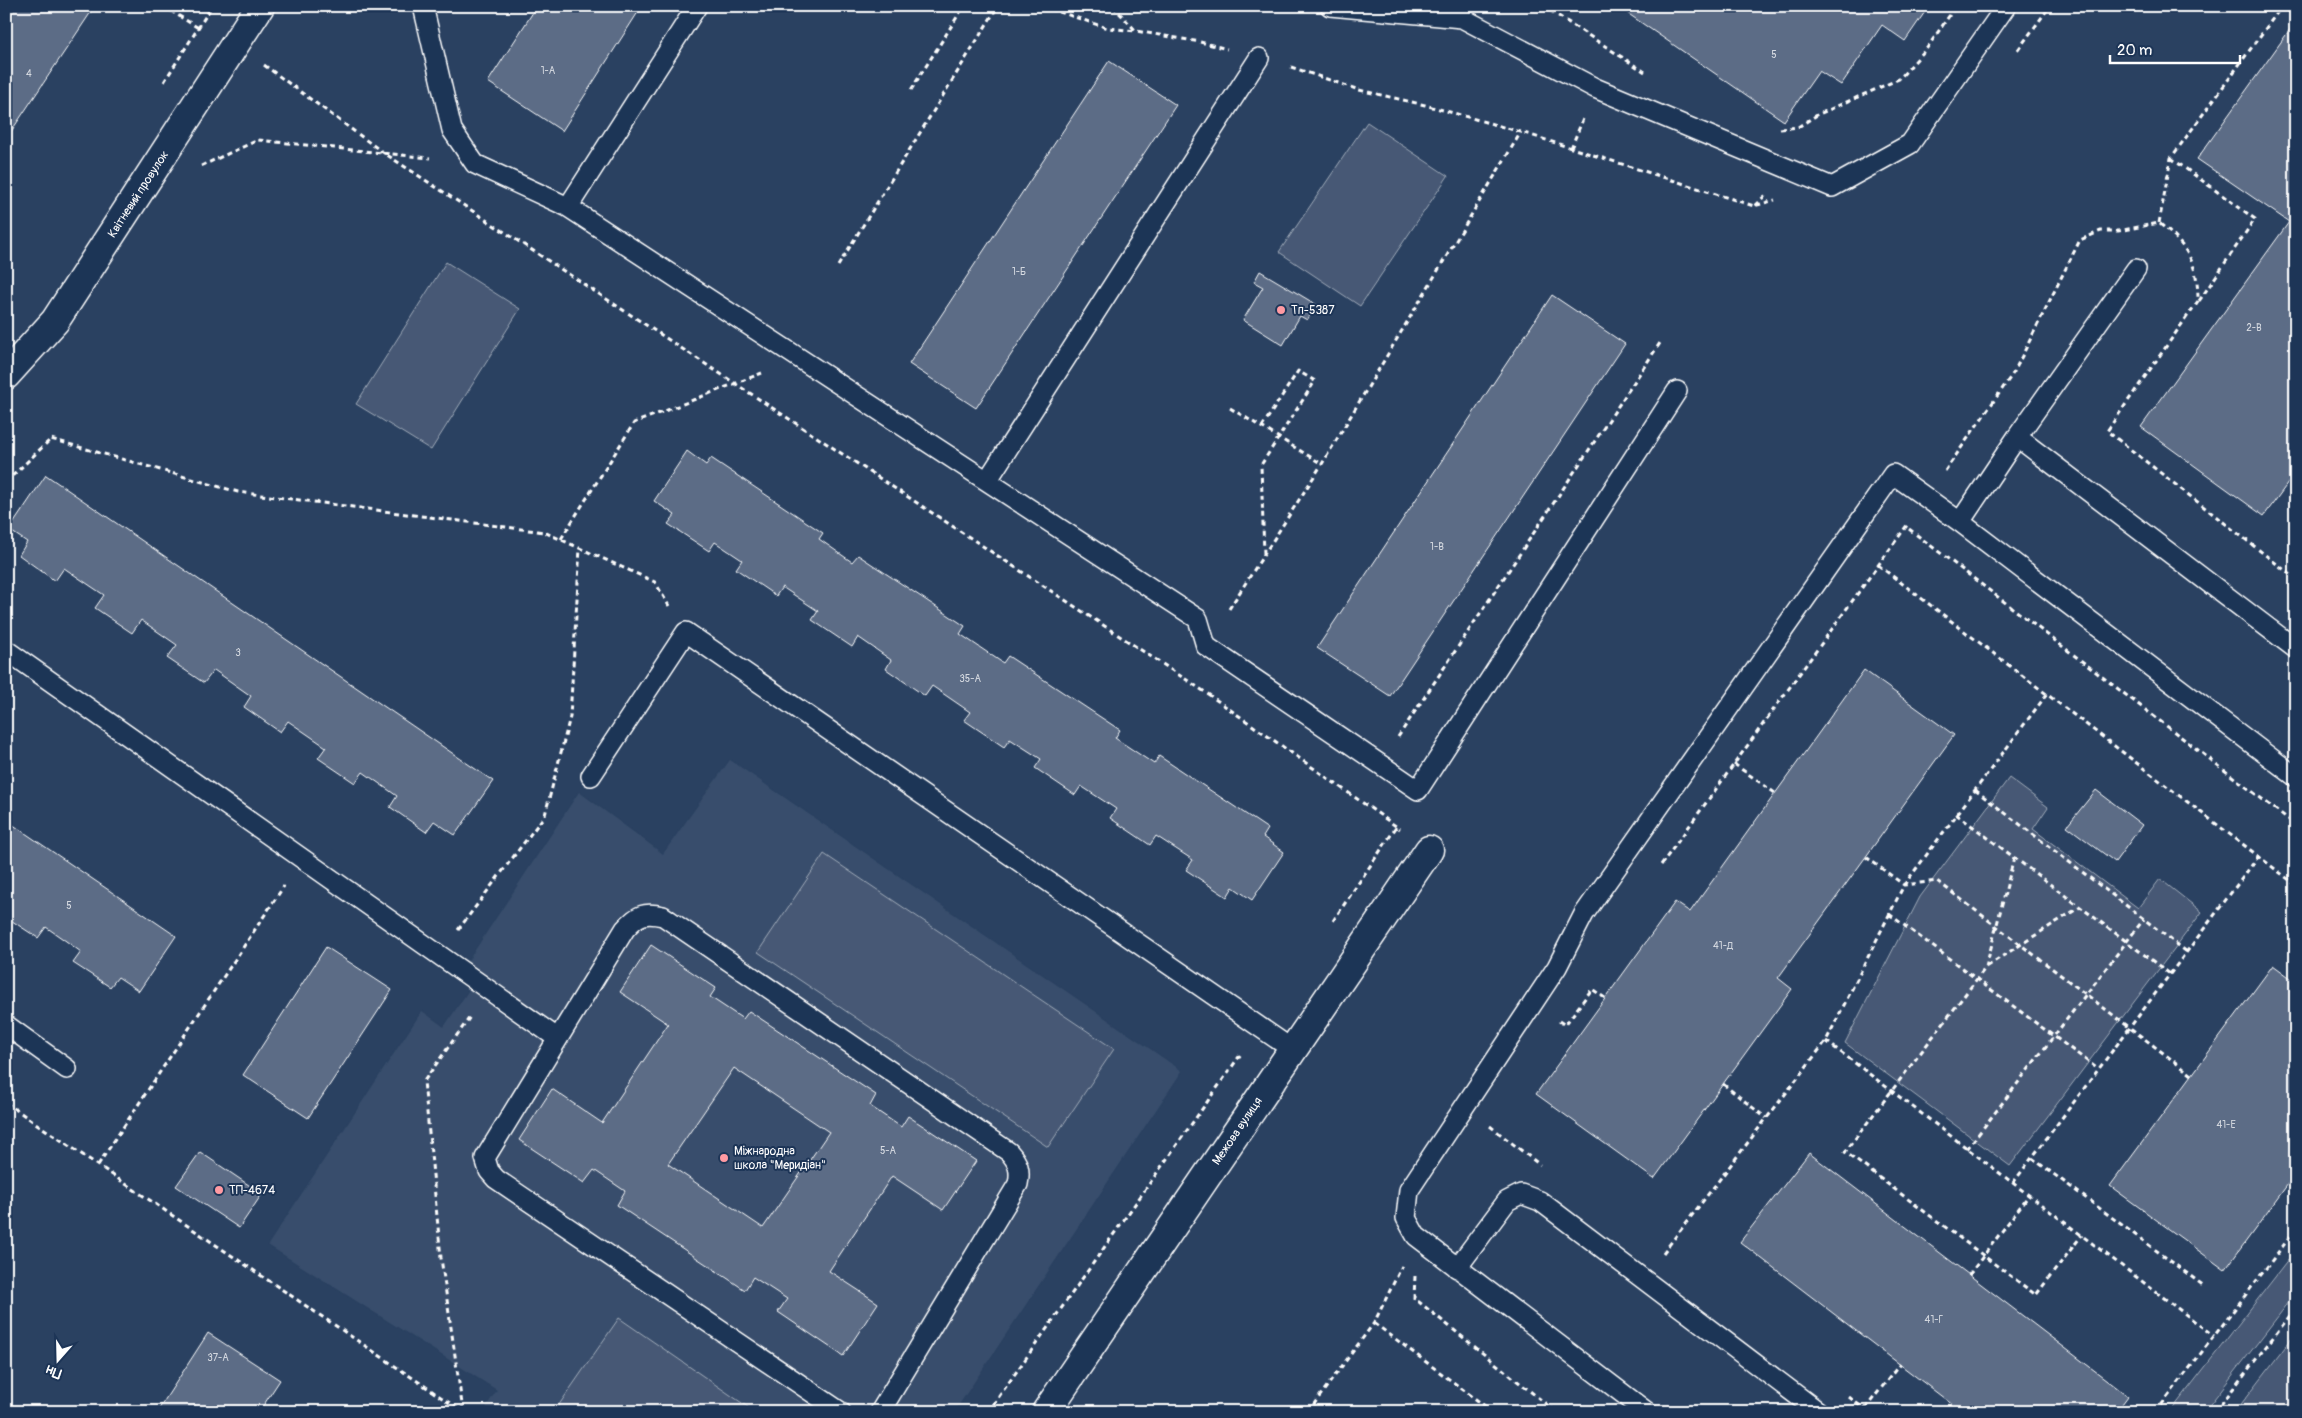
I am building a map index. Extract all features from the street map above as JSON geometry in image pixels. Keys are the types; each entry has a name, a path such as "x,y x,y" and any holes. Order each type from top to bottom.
{"street":[{"name":"Квітневий провулок","path":"6,375 55,321 260,6"},
{"name":"Межова вулиця","path":"1046,1412 1428,850"}],"lane":[{"path":"423,6 452,130 476,164 568,207 1198,619 1206,646 1418,790 1677,391"},
{"path":"568,207 697,6"},
{"path":"1330,6 1457,12 1595,88 1832,187 1910,144 2006,6"},
{"path":"986,481 1259,58"},
{"path":"1960,522 2017,437 2136,269"},
{"path":"2017,437 2296,649"},
{"path":"1646,1412 1416,1236 1406,1218 1409,1190 1557,967 1584,914 1893,474 1960,522 2296,777"},
{"path":"591,776 686,632 1293,1050"},
{"path":"6,650 557,1038"},
{"path":"841,1412 496,1179 489,1172 485,1158 625,929 635,917 642,914 650,913 663,916 1000,1146 1015,1159 1020,1172 1018,1184 880,1412"},
{"path":"6,1025 67,1069"},
{"path":"1457,1268 1507,1201 1521,1194 1540,1201 1818,1412"}],"path":[{"path":"163,6 197,28 236,44 381,151 1205,692 1397,826 1428,850"},
{"path":"911,90 964,6"},
{"path":"838,266 998,6"},
{"path":"1042,6 1106,28 1200,42 1310,72 1359,90 1425,105 1521,132 1754,206 1783,198"},
{"path":"1113,6 1136,32"},
{"path":"1542,6 1646,72"},
{"path":"1776,129 1798,127 1817,115 1899,80 1927,48 1956,6"},
{"path":"2159,223 2171,158 2282,6"},
{"path":"1205,692 1206,646 1322,464 1521,132"},
{"path":"197,168 258,140 381,151 476,164"},
{"path":"2171,158 2255,219 2106,432 2296,579"},
{"path":"2159,223 2178,239 2189,255 2198,281 2198,301"},
{"path":"1660,866 1906,527 2014,372 2080,240 2101,231 2118,232 2159,223"},
{"path":"1358,799 1662,340"},
{"path":"561,539 634,423 800,359"},
{"path":"1262,427 1298,371 1314,381 1261,465 1264,555"},
{"path":"1230,408 1322,464"},
{"path":"6,482 51,439 238,492 544,532 655,582 686,632"},
{"path":"1874,501 2296,825"},
{"path":"440,956 545,815 570,717 580,548"},
{"path":"1878,565 2296,885"},
{"path":"1661,1256 1826,1041 1904,885 2046,694"},
{"path":"1734,764 1775,793"},
{"path":"1974,790 2187,952"},
{"path":"1956,814 2170,974"},
{"path":"1331,923 1397,826"},
{"path":"1866,857 1904,885 1937,881 2192,1075"},
{"path":"2013,1183 2258,857"},
{"path":"2014,858 1986,966 1845,1152 2036,1295 2082,1235"},
{"path":"98,1165 303,859"},
{"path":"1986,966 2080,907"},
{"path":"1889,914 2098,1069"},
{"path":"1968,1148 2144,920"},
{"path":"1565,1025 1592,989 1606,998"},
{"path":"463,1412 441,1258 424,1081 490,991"},
{"path":"988,1412 1261,1027"},
{"path":"1826,1041 2214,1336"},
{"path":"1723,1084 1766,1118"},
{"path":"6,1103 463,1412"},
{"path":"2032,1158 2204,1286"},
{"path":"1968,1275 2029,1195"},
{"path":"2156,1412 2296,1229"},
{"path":"1308,1412 1374,1323 1416,1236"},
{"path":"1416,1236 1414,1298 1556,1412"},
{"path":"2214,1412 2296,1308"},
{"path":"1374,1323 1492,1412"},
{"path":"1865,1409 1900,1364"},
{"path":"309,1412 313,1405"}],"shaded area":[{"path":"1367,122 1448,176 1360,306 1279,252"},
{"path":"446,262 520,309 431,450 356,404"},
{"name":"Міжнародна школа \"Меридіан\"","path":"730,760 1182,1071 954,1412 493,1412 486,1407 497,1390 268,1245 422,1011 444,1027 469,990 462,970 579,792 663,854"},
{"path":"2009,778 2048,807 2033,829 2138,908 2160,879 2202,912 2010,1166 1845,1043 1920,897"},
{"path":"824,854 1114,1049 1048,1147 758,952"},
{"path":"2296,1250 2296,1293 2204,1412 2171,1411"},
{"path":"619,1318 755,1412 554,1412"},
{"path":"2296,1333 2296,1412 2235,1412"}],"building":[{"path":"6,6 95,6 6,139"},
{"path":"537,6 642,6 562,131 488,82"},
{"path":"1617,6 1929,6 1905,41 1882,25 1841,85 1819,71 1784,121"},
{"path":"2296,21 2296,213 2289,222 2197,159"},
{"path":"1109,61 1176,105 976,408 909,364"},
{"path":"2289,222 2296,227 2296,472 2264,516 2141,427"},
{"name":"Тп-5387","path":"1260,271 1317,305 1307,320 1300,316 1283,345 1243,320 1263,287 1254,282"},
{"path":"1552,295 1625,344 1390,696 1317,648"},
{"path":"687,451 706,465 711,458 823,533 819,539 852,562 858,555 965,626 960,634 1003,663 1008,656 1120,730 1115,738 1154,764 1159,756 1268,829 1263,837 1284,852 1252,900 1233,887 1227,897 1186,870 1193,860 1156,836 1150,845 1110,818 1116,809 1081,786 1075,795 1035,768 1041,759 1010,739 1004,747 964,720 970,712 932,686 925,696 886,669 891,660 858,637 852,647 812,620 818,611 782,587 776,596 736,569 742,560 715,542 709,551 668,524 675,515 654,501"},
{"path":"46,475 493,781 455,835 434,821 426,832 390,807 397,796 363,772 355,783 318,758 326,747 288,721 280,732 244,707 251,696 214,670 204,683 167,658 177,645 141,620 132,633 95,608 104,595 64,568 55,581 19,555 27,542 9,530"},
{"path":"1864,670 1954,735 1778,978 1792,989 1654,1179 1536,1094 1675,902 1690,912"},
{"path":"2096,790 2142,825 2115,862 2067,826"},
{"path":"6,820 176,936 139,991 118,977 110,987 73,963 81,952 46,927 38,938 6,917 6,907 9,903 6,900"},
{"path":"651,945 716,988 710,997 743,1019 749,1011 876,1095 870,1106 901,1127 908,1116 976,1161 943,1210 892,1176 829,1271 878,1303 843,1356 778,1312 787,1299 753,1277 745,1290 617,1205 625,1191 594,1170 584,1183 519,1140 552,1089 602,1123 668,1024 620,992","holes":["734,1068 829,1132 763,1228 668,1164"]},
{"path":"326,947 392,990 308,1118 243,1075"},
{"path":"2273,965 2296,982 2296,1173 2225,1270 2110,1186"},
{"name":"ТП-4674","path":"200,1152 262,1194 239,1228 176,1186"},
{"path":"1809,1153 2128,1396 2116,1412 1962,1412 1740,1242"},
{"path":"208,1333 280,1380 259,1412 157,1412"}],"place":[{"name":"Тп-5387","path":"1281,310"},
{"name":"Міжнародна школа \"Меридіан\"","path":"724,1158"},
{"name":"ТП-4674","path":"219,1190"}]}
